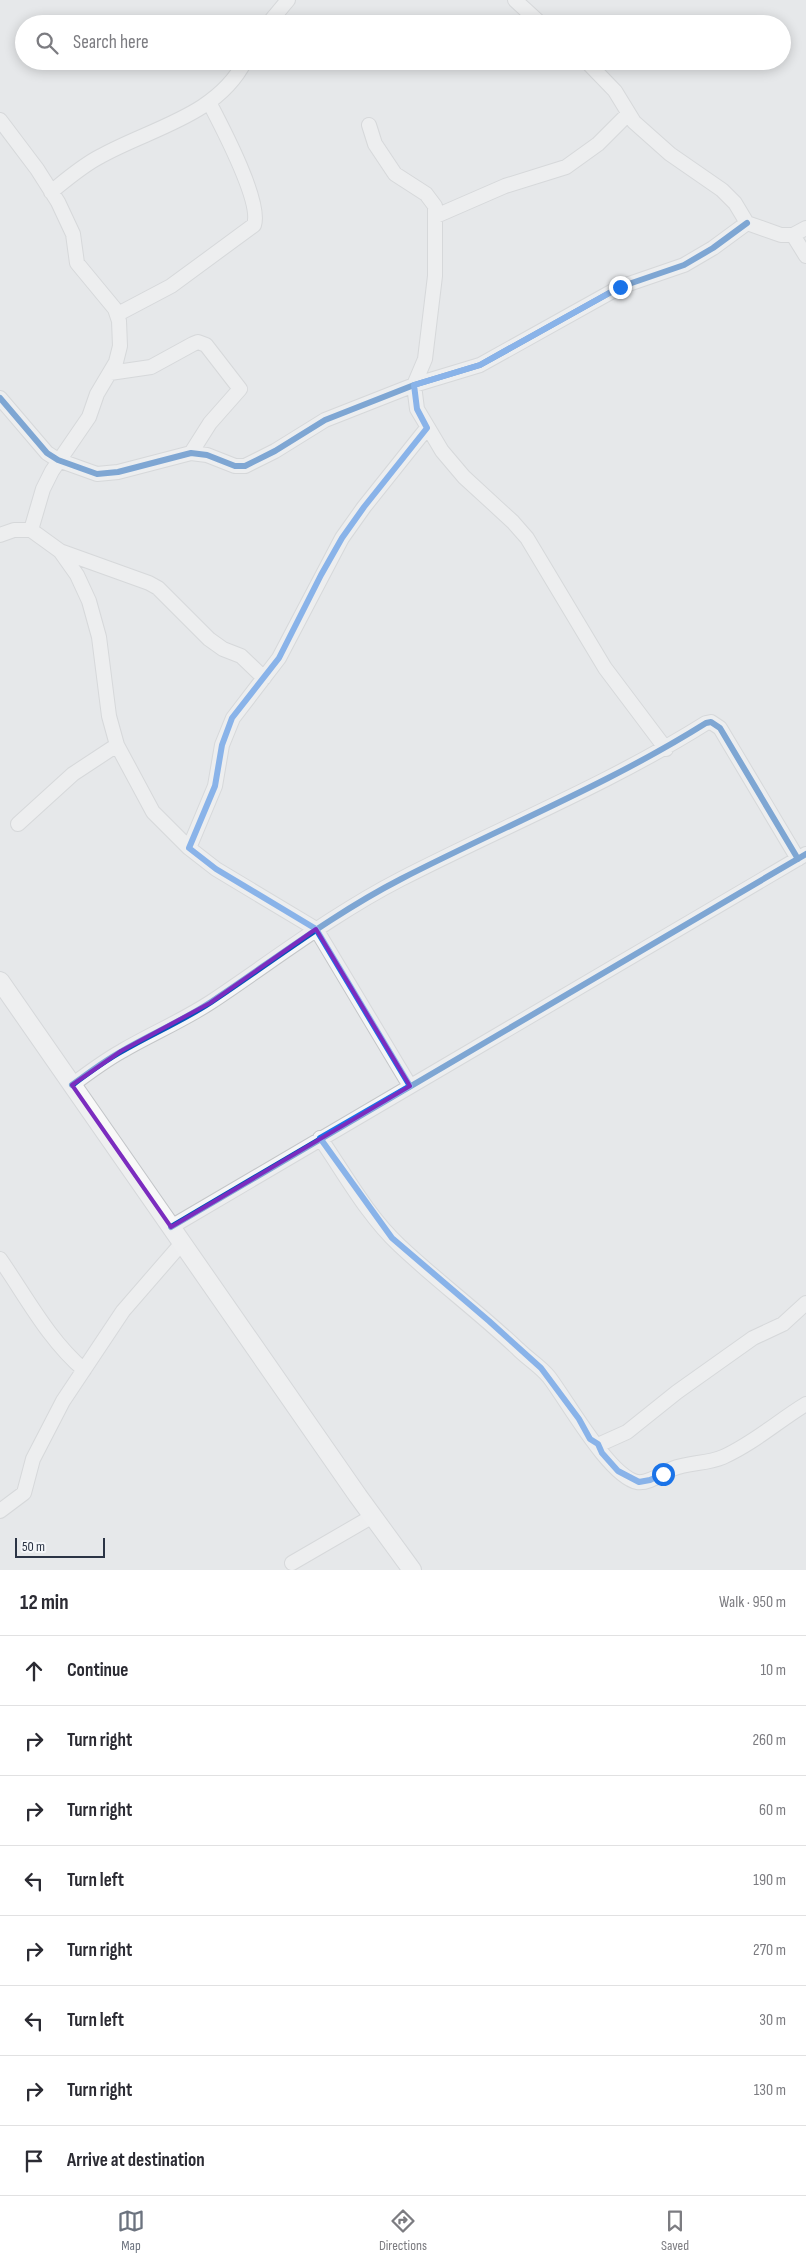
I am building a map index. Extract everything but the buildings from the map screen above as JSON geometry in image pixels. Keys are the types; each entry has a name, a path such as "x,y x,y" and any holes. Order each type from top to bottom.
{"main road":[{"path":"0,981 412,1570"}],"street":[{"path":"276,15 288,0"},
{"path":"515,0 531,15"},
{"path":"51,192 101,156 189,115 209,102 233,80 239,70"},
{"path":"595,70 614,90 628,114 670,154 722,190 735,203 747,223 769,232 793,235 806,228"},
{"path":"118,314 171,286 254,225 255,212 232,144 209,102"},
{"path":"436,216 505,186 566,167 598,144 628,114"},
{"path":"0,120 37,169 71,228 75,256 80,269 118,314 120,346 116,362 97,394 89,417 58,460 44,489 31,530"},
{"path":"369,125 375,144 384,160 395,174 432,200 436,216 435,276 431,319 425,359 414,385 417,409 427,428 464,477 527,538 605,668 666,749"},
{"path":"0,398 39,445 58,460 97,474 106,474 191,453 207,455 235,466 245,466 275,451 325,420 414,385 480,365 620,287 684,265 713,248 747,223"},
{"path":"793,235 806,256"},
{"path":"110,374 141,370 198,342 206,345 240,389 239,393 210,423 191,453"},
{"path":"189,848 215,786 222,745 227,729 246,699 264,678 286,645 342,538 364,507 427,428"},
{"path":"0,536 14,530 31,530 60,551 149,583 158,588 209,639 223,649 241,656 264,678"},
{"path":"60,551 77,575 89,601 99,637 109,716 118,745 153,812 189,848 216,869 316,929 410,1086"},
{"path":"72,1085 121,1051 210,1003 316,929 399,880 666,749 706,724 711,722 716,724 802,857 171,1227"},
{"path":"18,824 73,774 118,745"},
{"path":"320,1138 392,1238 541,1368 579,1419 590,1439 598,1444 608,1461 630,1479 639,1482 650,1480 673,1469 704,1463 740,1449 806,1404"},
{"path":"0,1512 24,1493 33,1459 63,1401 123,1311 182,1243"},
{"path":"0,1259 61,1349 84,1370"},
{"path":"598,1444 627,1432 676,1392 753,1338 783,1324 806,1303"},
{"path":"292,1563 373,1516"}],"highlighted area":[{"path":"316,929 410,1086 171,1227 72,1085 121,1051 210,1003"}],"cycle path":[{"path":"0,398 47,453 58,460 97,474 118,472 191,453 207,455 235,466 245,466 275,451 325,420 414,385 480,365 620,287 684,265 713,248 747,223"},
{"path":"72,1085 115,1055 211,1002 351,907 401,879 632,766 706,723 711,722 720,728 798,859"},
{"path":"171,1227 806,854"}],"route":[{"path":"620,287 480,365 459,373 414,385 417,409 427,428 364,507 342,538 279,658 232,718 222,745 215,786 195,838 189,848 216,869 316,929 410,1086 320,1138 376,1219 400,1246 499,1329 541,1368 579,1419 590,1439 598,1444 602,1453 618,1471 630,1479 639,1482 650,1480 663,1474"}]}
